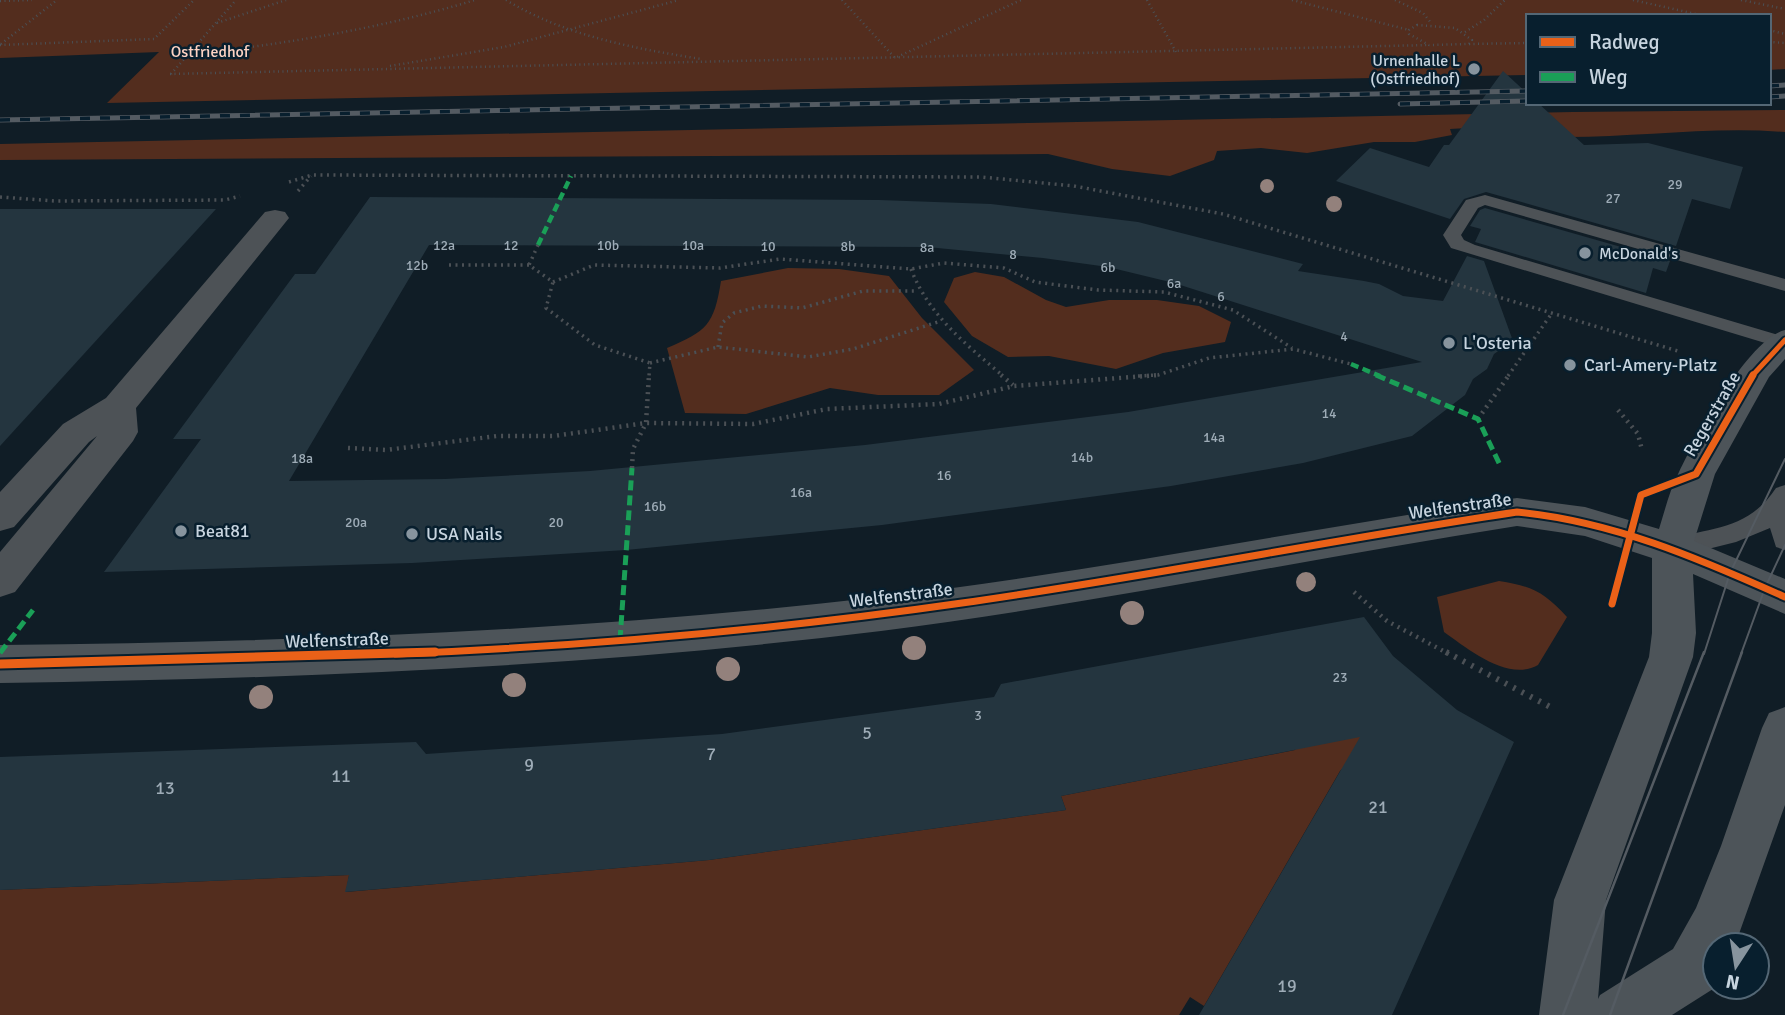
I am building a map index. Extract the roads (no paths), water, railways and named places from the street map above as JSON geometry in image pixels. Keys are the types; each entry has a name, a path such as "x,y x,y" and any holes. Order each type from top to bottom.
{"street":[{"path":"0,517 76,433 118,406 275,218"},
{"name":"Regerstraße","path":"1568,1015 1580,900 1671,657 1674,634 1672,548 1696,474 1755,372 1784,342"},
{"path":"0,581 120,432 118,406"},
{"name":"Welfenstraße","path":"0,664 142,663 399,654 555,646 723,630 1029,594 1517,512 1548,514 1672,548 1785,597"},
{"path":"1620,1015 1693,970 1716,926 1747,846 1785,728"}],"lane":[{"path":"1784,342 1468,249 1457,244 1452,235 1472,204 1485,200 1785,285"},
{"path":"1672,548 1751,530 1781,501"},
{"path":"1781,501 1785,540"}],"tram line":[{"path":"1704,654 1730,573 1785,459"},
{"path":"1741,654 1765,588 1785,545"},
{"path":"1563,1015 1704,652"},
{"path":"1610,1015 1742,652"}],"railway":[{"path":"1771,86 1785,85"},
{"path":"0,120 1526,91"},
{"path":"1771,97 1785,96"},
{"path":"1400,104 1526,101"}],"place":[{"name":"Urnenhalle L (Ostfriedhof)","path":"1474,69"},
{"name":"McDonald's","path":"1585,253"},
{"name":"L'Osteria","path":"1449,343"},
{"name":"Carl-Amery-Platz","path":"1570,365"},
{"name":"Beat81","path":"181,531"},
{"name":"USA Nails","path":"412,534"}],"park label":[{"name":"Ostfriedhof","path":"210,51"}]}
